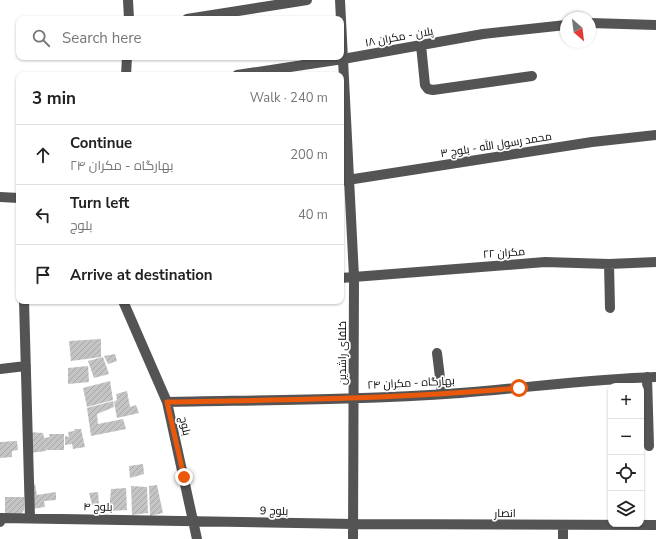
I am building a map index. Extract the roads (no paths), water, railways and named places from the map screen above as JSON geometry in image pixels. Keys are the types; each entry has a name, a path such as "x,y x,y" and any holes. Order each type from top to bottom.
{"street":[{"path":"128,0 129,16"},
{"path":"206,16 307,0"},
{"name":"خلفای راشدین","path":"340,0 341,16"},
{"path":"596,23 656,25"},
{"name":"پلان - مکران ۱۸","path":"344,59 483,34 560,27"},
{"path":"421,45 425,85 428,89 433,90 532,76"},
{"path":"126,72 127,60"},
{"name":"پلان - مکران ۱۸","path":"257,72 336,60"},
{"name":"خلفای راشدین","path":"343,60 343,72"},
{"name":"خلفای راشدین","path":"344,100 346,181 354,277 353,539"},
{"name":"محمد رسول الله - بلوچ ۳","path":"346,181 592,142 656,135"},
{"path":"0,196 16,198"},
{"name":"مکران ۲۲","path":"344,278 546,262 609,264 656,262"},
{"path":"609,264 610,308"},
{"path":"24,304 30,518"},
{"name":"بلوچ","path":"124,304 167,402 194,522 196,539"},
{"path":"437,353 442,394"},
{"path":"0,369 26,366"},
{"path":"649,446 651,377"},
{"name":"بهارگاه - مکران ۲۴","path":"167,402 354,398 442,394 622,378 651,377"},
{"name":"بلوچ ۴","path":"0,520 30,518 194,522"},
{"name":"بلوچ 9","path":"194,522 353,524"},
{"name":"انصار","path":"353,524 656,525"},
{"path":"562,539 563,525"}]}
